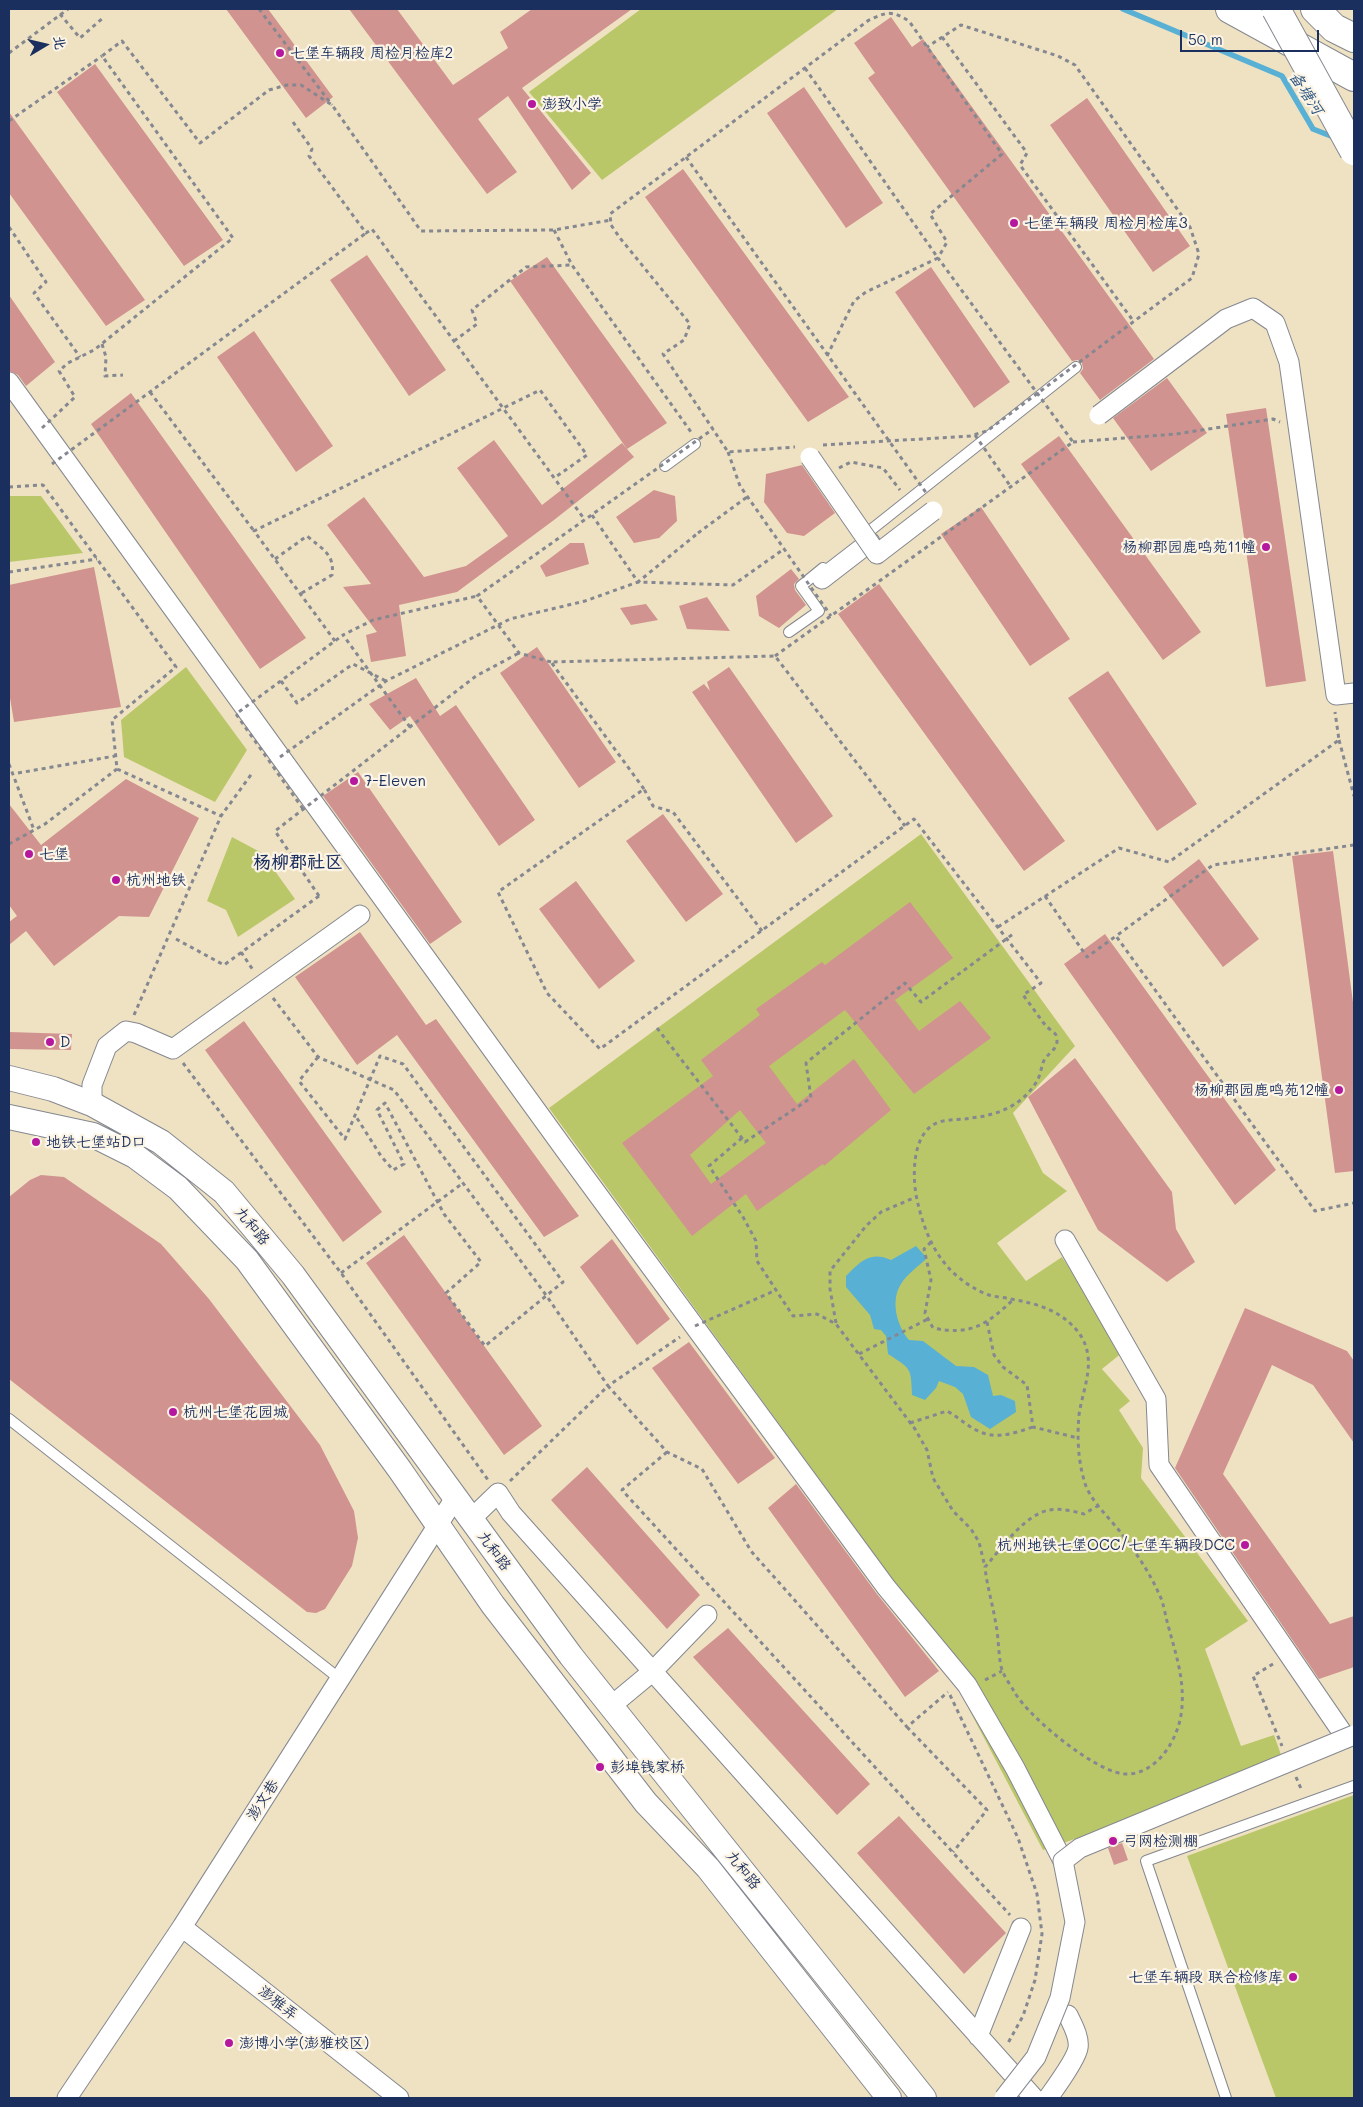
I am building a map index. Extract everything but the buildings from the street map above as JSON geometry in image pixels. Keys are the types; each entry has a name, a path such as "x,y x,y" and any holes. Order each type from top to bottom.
{"main road":[{"path":"1230,9 1354,77"},
{"path":"1276,9 1354,151"},
{"path":"1315,9 1334,28 1354,38"}],"street":[{"path":"1099,415 1226,320 1253,308 1275,324 1289,362 1336,695 1354,693"},
{"path":"9,382 42,428 57,460 245,708 280,757 308,806 695,1326 886,1587 967,1685 1015,1768 1063,1861 1075,1922 1060,1998 1036,2057 1004,2098"},
{"path":"812,450 823,476 877,554 937,509"},
{"path":"822,579 870,542"},
{"path":"92,1104 92,1085 107,1046 126,1031 136,1033 173,1049 360,915"},
{"name":"九和路","path":"9,1078 53,1089 92,1104 161,1142 224,1192 293,1276 571,1656 924,2098"},
{"name":"九和路","path":"9,1117 93,1135 135,1156 178,1188 247,1260 493,1605 646,1804 708,1868 889,2098"},
{"path":"1063,1861 1080,1848 1350,1737 1159,1465 1156,1399 1065,1240"},
{"path":"471,1519 498,1493 511,1514 1034,2098"},
{"name":"澎文巷","path":"67,2098 182,1927 455,1498"},
{"path":"611,1706 652,1672 707,1615"},
{"name":"澎雅弄","path":"182,1927 399,2098"},
{"path":"978,2036 1021,1928"},
{"path":"1048,2098 1078,2049 1076,2032 1068,2015"}],"lane":[{"path":"788,632 819,611 801,586 1076,368"},
{"path":"666,466 696,442"},
{"path":"9,1419 340,1679"},
{"path":"1226,2098 1146,1861 1354,1786"}],"path":[{"path":"9,53 68,9"},
{"path":"259,9 332,105 421,232 554,230 611,220"},
{"path":"827,356 854,301 866,292 938,258 947,242 930,214 1002,154 909,21 897,13 887,12 869,20 610,214 611,226 690,324 684,340 663,354 728,452 740,486 747,497 831,616"},
{"path":"60,14 80,38 104,17"},
{"path":"728,452 812,450 974,434 987,431 1192,278 1199,254 1190,227 1075,65 1058,56 961,25 927,47"},
{"path":"942,37 1027,153 1020,166 1134,322"},
{"path":"9,121 122,41 200,143 269,90 287,84 301,85 332,105"},
{"path":"42,428 75,397 59,371 68,363 102,344 233,238 102,56"},
{"path":"805,68 938,258 1073,442"},
{"path":"293,122 312,149 309,156 366,233"},
{"path":"686,157 888,441 953,528"},
{"path":"9,227 46,282 34,293 80,357"},
{"path":"57,460 372,229 585,520"},
{"path":"554,230 572,265 696,442"},
{"path":"454,341 476,324 472,310 526,267 572,265"},
{"path":"102,344 106,357 105,376 123,375"},
{"path":"254,531 540,390 587,455 557,476"},
{"path":"150,392 335,641"},
{"path":"477,596 519,653 551,662 775,656 1073,442 1176,434 1273,419 1283,423"},
{"path":"308,806 236,714 343,635 373,620 477,596 713,429"},
{"path":"974,434 1011,487"},
{"path":"823,476 851,462 883,468 900,491 906,488"},
{"path":"913,485 919,482"},
{"path":"9,487 43,485 176,668 112,720 117,769"},
{"path":"280,757 386,681 510,619 585,601 638,582 698,533 747,497"},
{"path":"592,515 638,582"},
{"path":"275,559 307,536 329,555 334,564 332,575 300,594"},
{"path":"638,582 733,585 784,549"},
{"path":"9,572 97,559"},
{"path":"343,635 410,727"},
{"path":"176,939 224,965 319,896 275,831 476,676 519,653"},
{"path":"775,656 905,826"},
{"path":"551,662 644,789 653,806 672,812 762,931"},
{"path":"281,681 298,704 353,664 386,681"},
{"path":"1334,711 1339,740 1354,796"},
{"path":"998,927 1119,848 1169,862 1339,740"},
{"path":"18,773 115,756"},
{"path":"9,764 34,830"},
{"path":"117,769 221,816"},
{"path":"9,844 45,824 117,769"},
{"path":"126,1031 221,816 253,772"},
{"path":"644,789 498,892 547,993 600,1049 914,819 1040,984 1023,995 1045,1025 1056,1036 1057,1043 1043,1059 1038,1080 1010,1108 996,1114 935,1124 919,1144 914,1163 914,1190 922,1219 941,1262 961,1279 987,1294 1044,1306 1060,1314 1078,1333 1086,1347 1089,1361 1088,1377 1080,1413 1078,1438 1084,1483 1136,1555 1160,1595 1182,1673 1181,1714 1175,1737 1161,1758 1146,1769 1128,1775 1106,1770 1039,1722 1017,1698 1002,1671 996,1624 979,1542 971,1529 953,1511 932,1478 927,1450 910,1423 836,1324 817,1314 793,1316 757,1261 756,1241 743,1217 709,1166 742,1138"},
{"path":"1046,896 1087,957 1213,865 1354,845"},
{"path":"657,1028 745,1142 811,1098 806,1063 905,983 921,1002 1013,934"},
{"path":"1116,936 1315,1212 1354,1203"},
{"path":"263,985 318,1057 394,1090 546,1295 608,1386 667,1452 702,1469 752,1551 907,1727 987,1810 953,1852"},
{"path":"173,1049 342,1273 498,1493 608,1386 695,1326 776,1290"},
{"path":"318,1057 299,1081 345,1139 355,1115 380,1056 403,1064 563,1282 485,1346 446,1293 481,1262 444,1214 385,1103 377,1110 404,1164 393,1170 381,1156 355,1115"},
{"path":"342,1273 463,1182"},
{"path":"836,1324 830,1289 830,1271 866,1226 881,1212 916,1197"},
{"path":"931,1242 924,1249 932,1280 925,1313 934,1328 961,1332 979,1328 1014,1299"},
{"path":"858,1354 928,1319"},
{"path":"987,1322 994,1355 1003,1367 1027,1385 1033,1427"},
{"path":"910,1423 947,1411 977,1431 991,1435 1008,1435 1033,1427 1078,1438"},
{"path":"667,1452 622,1490 1021,1928"},
{"path":"985,1567 1030,1518 1048,1510 1065,1510 1084,1514 1099,1505"},
{"path":"1277,1661 1253,1676 1283,1747"},
{"path":"944,1684 1018,1838 1038,1894 1042,1934 1035,1980 1023,2016 999,2059"},
{"path":"907,1727 948,1692"},
{"path":"1294,1773 1301,1791 1310,1788"}],"green space":[{"path":"641,9 838,9 602,180 529,92"},
{"path":"9,496 41,496 83,553 9,562"},
{"path":"186,667 247,750 215,802 124,757 121,720"},
{"path":"921,834 1075,1046 1013,1113 1043,1173 1067,1191 997,1243 1026,1281 1062,1257 1123,1352 1102,1369 1130,1401 1119,1410 1143,1448 1141,1478 1248,1621 1205,1649 1241,1746 1274,1735 1285,1766 1043,1850 922,1620 549,1108"},
{"path":"232,837 262,853 295,899 238,937 226,910 207,901"},
{"name":"七堡车辆段 联合检修库","path":"1354,1795 1354,2098 1276,2098 1187,1856"}],"water":[{"path":"916,1246 927,1258 901,1284 896,1298 898,1321 909,1340 923,1341 956,1366 974,1367 988,1375 993,1396 1001,1395 1015,1401 1016,1412 990,1429 971,1417 963,1394 955,1387 939,1381 936,1388 925,1400 912,1395 911,1379 908,1370 888,1354 886,1336 881,1330 874,1329 870,1315 846,1287 846,1276 866,1259 884,1257 891,1260"}],"waterway":[{"name":"备塘河","path":"1123,9 1282,76 1313,129 1336,138"}],"place":[{"name":"七堡车辆段 周检月检库2","path":"280,53"},
{"name":"澎致小学","path":"532,104"},
{"name":"七堡车辆段 周检月检库3","path":"1014,223"},
{"name":"杨柳郡园鹿鸣苑11幢","path":"1266,547"},
{"name":"7-Eleven","path":"354,781"},
{"name":"七堡","path":"29,854"},
{"name":"杭州地铁","path":"116,880"},
{"name":"D","path":"50,1042"},
{"name":"杨柳郡园鹿鸣苑12幢","path":"1339,1090"},
{"name":"地铁七堡站D口","path":"36,1142"},
{"name":"杭州七堡花园城","path":"173,1412"},
{"name":"杭州地铁七堡OCC/七堡车辆段DCC","path":"1245,1545"},
{"name":"彭埠钱家桥","path":"600,1767"},
{"name":"弓网检测棚","path":"1113,1841"},
{"name":"七堡车辆段 联合检修库","path":"1293,1977"},
{"name":"澎博小学(澎雅校区)","path":"229,2043"}],"district":[{"name":"杨柳郡社区","path":"298,862"}]}
